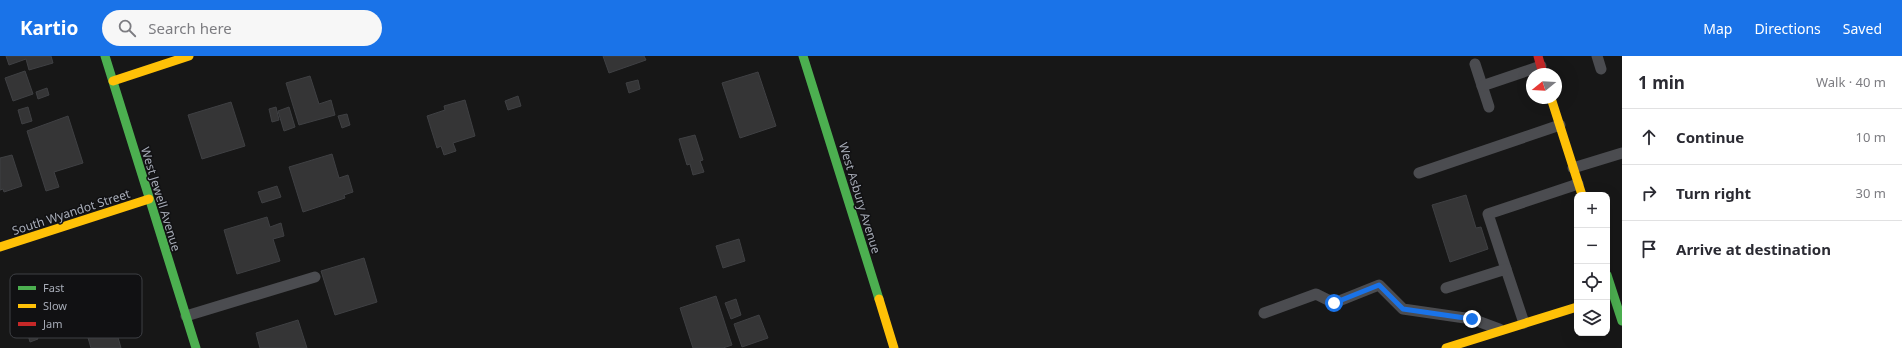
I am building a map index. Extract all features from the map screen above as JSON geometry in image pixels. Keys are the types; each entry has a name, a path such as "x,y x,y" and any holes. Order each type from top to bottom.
{"street":[{"name":"West Jewell Avenue","path":"105,56 196,348"},
{"path":"113,81 189,56"},
{"name":"West Asbury Avenue","path":"803,56 894,348"},
{"path":"1553,104 1581,192"},
{"name":"South Wyandot Street","path":"0,247 149,199"},
{"path":"1610,284 1622,321"},
{"path":"1446,348 1574,307"}],"lane":[{"path":"1597,56 1601,69"},
{"path":"1475,64 1489,107"},
{"path":"1482,86 1541,65"},
{"path":"1419,173 1560,125"},
{"path":"1573,168 1622,153"},
{"path":"1524,323 1488,214 1578,184"},
{"path":"1446,288 1506,269"},
{"path":"186,316 315,277"},
{"path":"1264,313 1316,294 1334,303 1379,285 1403,309 1472,319 1502,330"}],"building":[{"path":"6,56 51,56 53,63 29,70 26,59 9,65"},
{"path":"603,56 644,56 646,60 609,73"},
{"path":"25,71 33,94 13,101 5,78"},
{"path":"758,72 776,126 740,138 722,83"},
{"path":"310,76 319,104 331,100 335,115 299,125 286,83"},
{"path":"638,80 640,89 629,93 626,83"},
{"path":"47,88 49,95 38,99 36,92"},
{"path":"518,96 521,106 508,110 505,101"},
{"path":"465,100 475,136 453,143 456,151 444,155 441,146 437,148 427,116 445,110 444,106"},
{"path":"231,102 245,146 202,159 188,115"},
{"path":"28,107 32,121 22,124 18,110"},
{"path":"276,107 279,120 272,122 269,109"},
{"path":"289,107 295,127 284,131 278,111"},
{"path":"347,114 350,125 342,128 338,116"},
{"path":"68,116 83,163 54,172 59,187 46,191 27,131"},
{"path":"695,135 703,160 700,161 704,172 693,175 690,164 687,165 679,139"},
{"path":"332,154 339,178 348,175 353,192 344,195 345,198 303,212 289,167"},
{"path":"12,155 22,186 4,192 3,189 0,190 0,158"},
{"path":"277,186 281,197 262,203 258,192"},
{"path":"1466,195 1476,228 1481,227 1488,249 1450,262 1432,205"},
{"path":"267,217 270,227 281,223 284,236 273,239 280,261 237,274 224,230"},
{"path":"739,239 745,261 723,268 716,246"},
{"path":"364,258 377,302 335,315 321,271"},
{"path":"716,296 732,345 723,348 693,348 680,308"},
{"path":"736,299 741,315 731,319 725,303"},
{"path":"759,315 768,338 742,347 734,324"},
{"path":"298,320 307,348 260,348 256,333"},
{"path":"29,338 38,339 30,342"},
{"path":"88,338 118,338 121,348 91,348"}],"traffic: fast":[{"path":"105,56 196,348"},
{"path":"803,56 879,299"},
{"path":"1610,284 1622,321"}],"traffic: slow":[{"path":"113,81 189,56"},
{"path":"1553,104 1581,192"},
{"path":"0,247 149,199"},
{"path":"879,299 894,348"},
{"path":"1446,348 1574,308"}],"traffic: jam":[{"path":"1538,56 1541,68"}],"route":[{"path":"1334,303 1379,285 1403,309 1472,319"}]}
